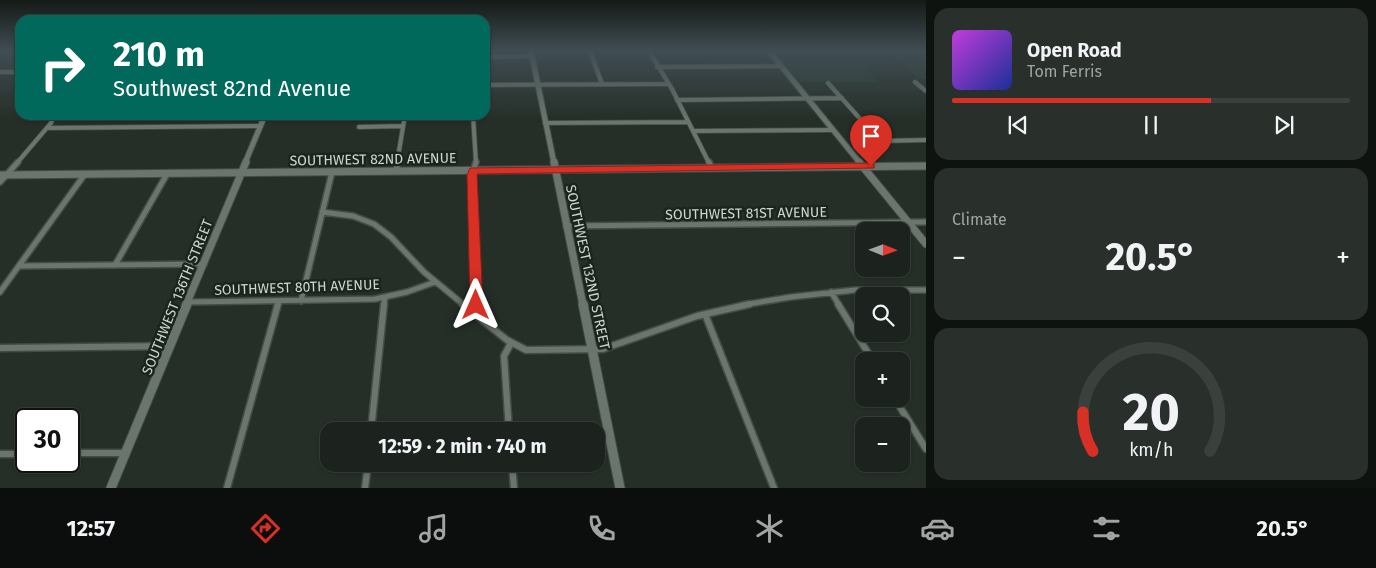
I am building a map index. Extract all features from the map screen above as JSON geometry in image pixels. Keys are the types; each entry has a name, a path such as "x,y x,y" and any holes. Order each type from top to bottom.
{"street":[{"name":"SOUTHWEST 132ND STREET","path":"535,74 620,488"},
{"path":"598,74 602,84"},
{"path":"662,74 712,168"},
{"path":"787,74 908,222"},
{"path":"915,82 926,91"},
{"path":"828,83 880,141 926,140"},
{"path":"490,85 667,84"},
{"path":"677,100 842,98"},
{"path":"0,182 3,175 47,128 51,120"},
{"name":"SOUTHWEST 136TH STREET","path":"111,488 263,120"},
{"path":"396,171 404,120"},
{"path":"473,120 476,165 472,175 477,302 473,313"},
{"path":"545,123 688,122"},
{"path":"47,128 261,126"},
{"path":"359,127 402,126"},
{"path":"693,131 833,130"},
{"name":"SOUTHWEST 82ND AVENUE","path":"3,175 926,166"},
{"path":"301,301 332,172"},
{"path":"0,292 85,174"},
{"path":"115,265 167,174"},
{"path":"322,212 354,216 374,224 391,237 435,282 511,343 522,349 603,349 705,314 756,303 831,292 926,290"},
{"name":"SOUTHWEST 81ST AVENUE","path":"910,222 926,222"},
{"name":"SOUTHWEST 81ST AVENUE","path":"566,226 855,223"},
{"path":"910,224 926,244"},
{"path":"19,266 204,264"},
{"name":"SOUTHWEST 80TH AVENUE","path":"188,302 385,298 416,290 435,282"},
{"path":"831,292 868,352"},
{"path":"372,422 385,298"},
{"path":"227,488 279,301"},
{"path":"705,314 774,488"},
{"path":"509,422 504,356 511,343"},
{"path":"0,348 170,346"},
{"path":"900,407 926,450"},
{"path":"80,453 126,452"},
{"path":"0,454 15,454"},
{"path":"365,488 367,472"},
{"path":"513,472 514,488"}],"shaded area":[{"path":"791,74 871,74 879,82 800,82"},
{"path":"913,74 926,74 926,79 919,79"}],"route":[{"path":"476,305 472,175 474,170 871,166"}]}
